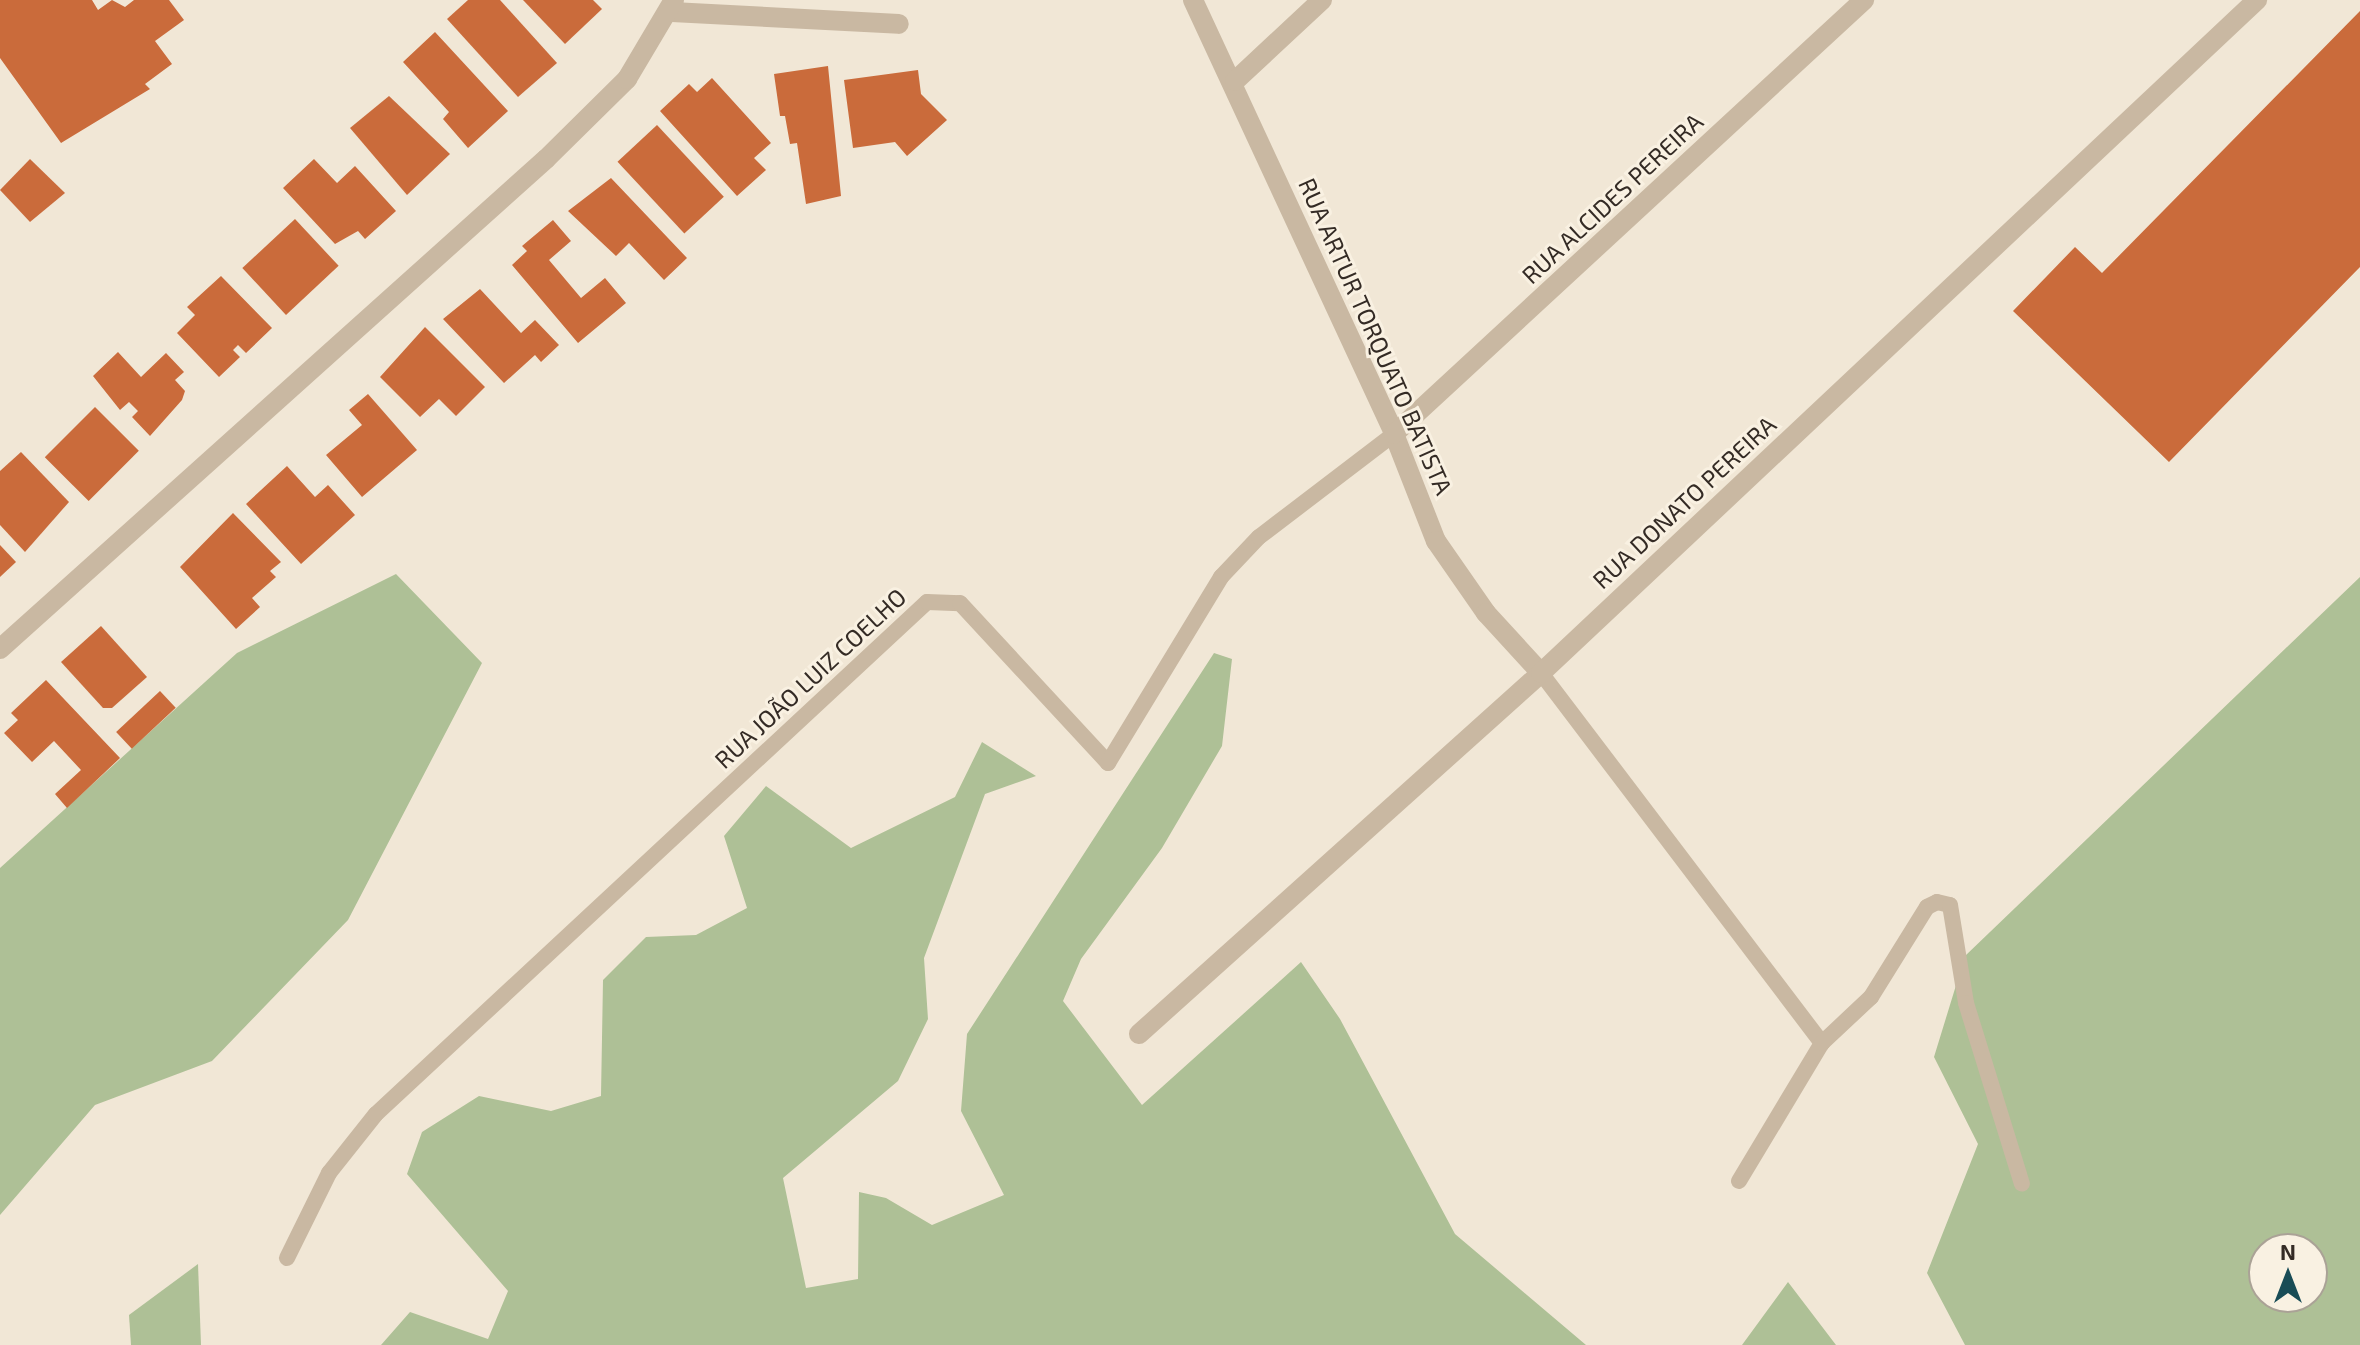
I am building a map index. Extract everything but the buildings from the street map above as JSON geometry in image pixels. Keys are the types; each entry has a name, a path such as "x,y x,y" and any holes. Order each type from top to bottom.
{"street":[{"name":"RUA ARTUR TORQUATO BATISTA","path":"1193,0 1235,81 1394,434 1436,541 1486,613 1541,673"},
{"path":"1235,81 1322,0"},
{"name":"RUA ALCIDES PEREIRA","path":"1394,434 1864,0"},
{"name":"RUA DONATO PEREIRA","path":"1139,1034 1541,673 2257,0"},
{"path":"0,649 546,159 627,79 673,6 899,24"}],"lane":[{"name":"RUA JOÃO LUIZ COELHO","path":"287,1258 329,1173 376,1114 927,602 960,603 1108,763 1221,577 1259,537 1394,434"},
{"path":"1541,673 1822,1043"},
{"path":"1739,1181 1822,1043 1871,997 1927,907 1950,905 1966,1003 2022,1184"}],"green space":[{"path":"396,574 482,663 348,920 212,1061 95,1105 0,1215 0,868 237,653"},
{"path":"2360,577 2360,1345 1965,1345 1927,1273 1978,1144 1934,1057 1965,956"},
{"path":"1214,653 1232,659 1222,746 1162,848 1081,959 1063,1001 1142,1105 1301,962 1340,1019 1455,1234 1586,1345 381,1345 410,1312 488,1339 508,1291 407,1174 422,1132 479,1096 551,1111 601,1096 603,980 646,937 696,935 747,908 724,836 766,786 851,848 955,797 982,742 1036,776 985,794 924,958 928,1019 898,1081 783,1178 806,1288 858,1279 859,1192 886,1198 932,1225 1004,1195 961,1111 967,1034"},
{"path":"198,1264 201,1345 131,1345 129,1315"},
{"path":"1788,1282 1836,1345 1742,1345"}]}
